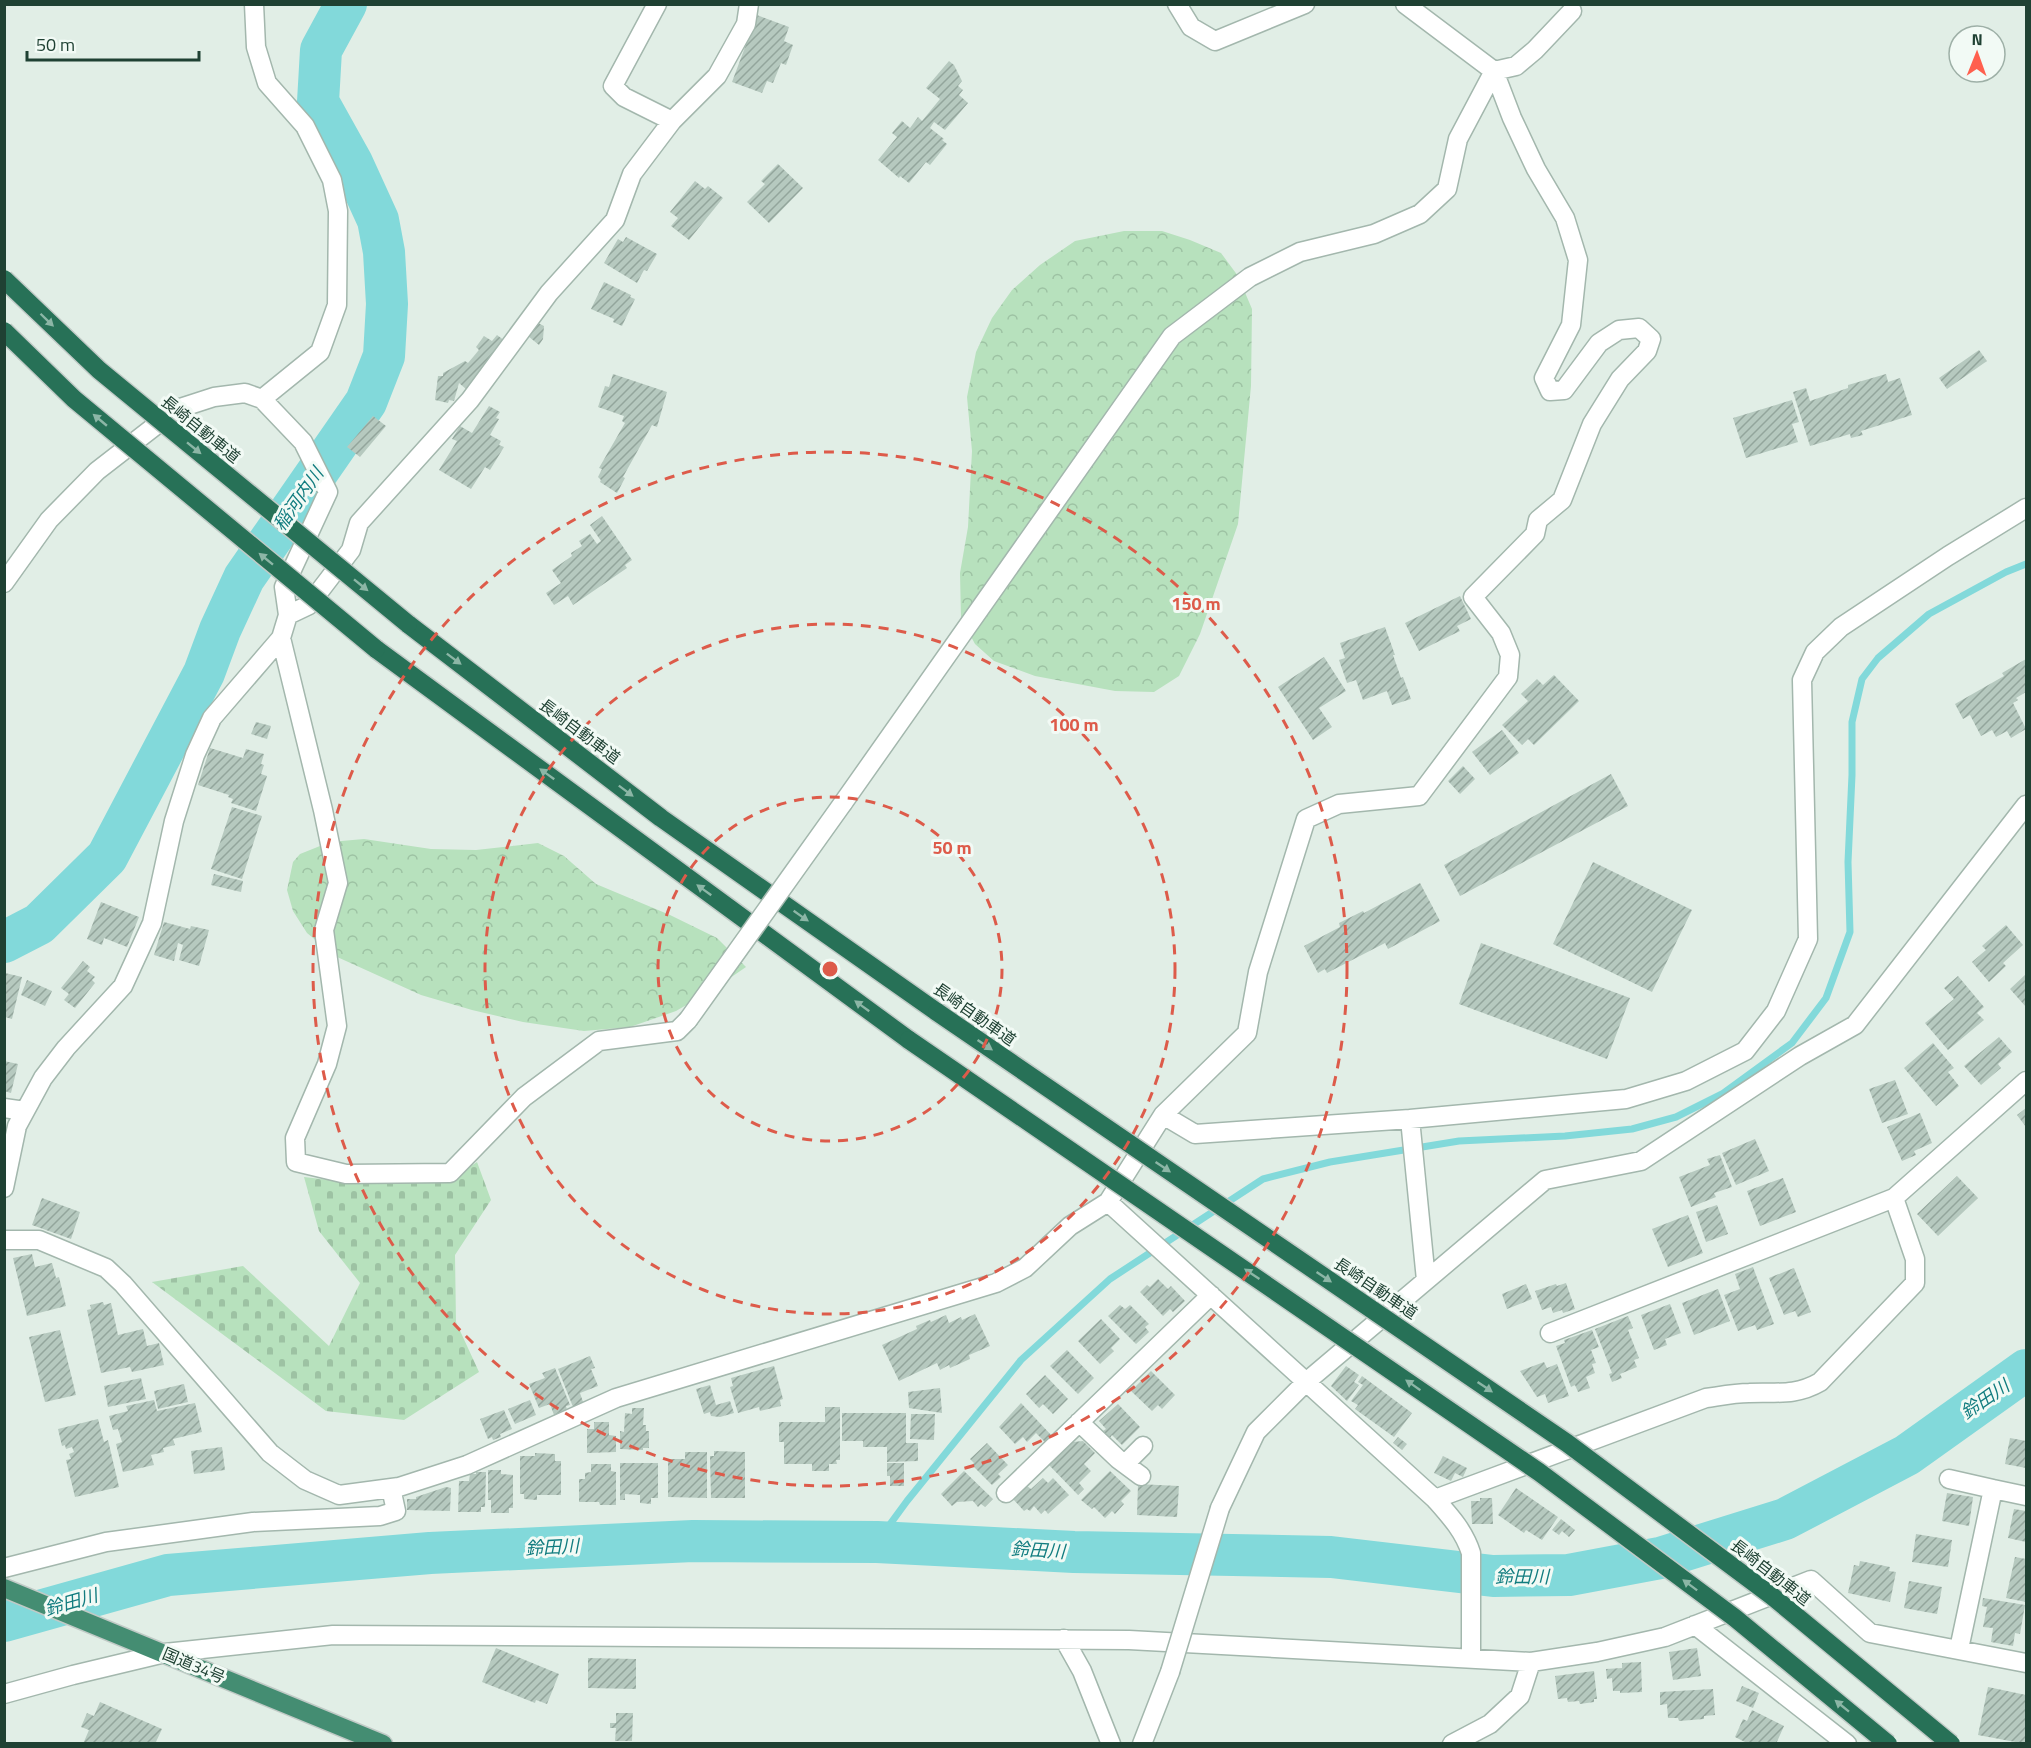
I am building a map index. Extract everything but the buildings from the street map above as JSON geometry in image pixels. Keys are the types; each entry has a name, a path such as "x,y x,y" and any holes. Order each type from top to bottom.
{"highway":[{"name":"長崎自動車道","path":"4,279 99,370 408,624 661,818 937,1012 1567,1443 1772,1596 1951,1743"},
{"path":"4,332 74,399 376,649 909,1040 1539,1472 1735,1618 1888,1743"},
{"name":"国道34号","path":"4,1588 383,1743"}],"street":[{"path":"254,4 256,47 267,83 305,126 332,180 338,210 337,305 320,352 262,399"},
{"path":"657,4 613,86 624,97 672,121"},
{"path":"288,615 309,605 351,550 359,523 470,400 549,293 615,220 632,174 672,121 717,76 746,24 749,4"},
{"path":"1177,4 1191,27 1215,41 1305,4"},
{"path":"5,1235 39,1240 106,1268 123,1284 270,1453 305,1480 339,1495 391,1488 468,1466 616,1398 996,1283 1025,1268 1070,1226 1108,1202 1163,1115 1247,1033 1258,972 1306,819 1339,804 1419,796 1508,676 1510,655 1500,633 1473,597 1534,534 1538,520 1562,500 1592,424 1620,379 1647,351 1651,339 1639,328 1619,330 1599,343 1564,390 1550,391 1544,378 1571,325 1578,260 1565,218 1536,169 1512,118 1494,71 1405,4"},
{"path":"280,638 323,810 338,883 324,930 337,1026 327,1064 295,1138 296,1162 346,1174 450,1173 524,1097 599,1041 677,1031 688,1020 1172,336 1250,277 1300,252 1374,234 1420,214 1447,189 1458,139 1494,71 1516,66 1535,50 1572,11"},
{"path":"4,583 49,520 97,471 177,408 214,397 245,393 262,399 303,442 328,492 284,587 288,615 280,638 212,718 195,755 174,821 152,922 123,986 66,1048 43,1078 17,1126 4,1188"},
{"path":"1163,1115 1195,1134 1411,1126 1626,1099 1686,1081 1745,1051 1776,1011 1808,939 1802,680 1815,652 1841,627 1868,608 2026,508"},
{"path":"1142,1743 1170,1672 1220,1508 1256,1432 1306,1382 1545,1180 1641,1161 1800,1056 1856,1025 2026,805"},
{"path":"1550,1332 1894,1198 2026,1081"},
{"path":"4,1108 25,1111"},
{"path":"1411,1126 1426,1280"},
{"path":"1435,1499 1706,1398 1747,1393 1805,1391 1820,1382 1915,1283 1915,1258 1894,1198"},
{"path":"1108,1202 1435,1499 1466,1537 1471,1553 1471,1659"},
{"path":"1006,1493 1211,1295"},
{"path":"1079,1422 1141,1476"},
{"path":"1125,1464 1143,1446"},
{"path":"1949,1479 2026,1496"},
{"path":"4,1568 106,1542 253,1522 380,1516 396,1510 391,1488"},
{"path":"1959,1649 1993,1490"},
{"path":"4,1694 158,1650 333,1635 1129,1640 1531,1662 1597,1652 1665,1637 1811,1580 1870,1633 2026,1663"},
{"path":"1695,1625 1847,1743"},
{"path":"1064,1639 1082,1671 1111,1743"},
{"path":"1452,1743 1490,1724 1520,1696 1531,1662"}],"green space":[{"path":"1124,231 1162,231 1221,253 1238,276 1252,309 1251,386 1238,524 1200,634 1179,676 1154,692 1115,691 1035,676 994,661 975,644 961,618 960,573 968,527 972,451 967,397 976,352 992,318 1012,290 1040,265 1075,241"},
{"path":"364,839 431,849 476,850 538,843 564,856 596,884 670,915 717,938 746,967 676,1011 630,1027 584,1031 523,1022 421,995 335,956 307,933 293,911 287,890 293,862 300,854 330,842"},
{"path":"477,1162 491,1200 455,1255 456,1322 479,1372 404,1420 326,1411 152,1282 243,1266 329,1346 360,1283 319,1231 304,1177 347,1182 456,1176"}],"waterway":[{"name":"稲河内川","path":"4,942 39,924 107,857 204,673 220,630 244,578 366,402 384,356 387,304 384,252 378,220 352,163 318,102 321,50 346,4"},
{"path":"877,1542 907,1501 1021,1360 1110,1279 1263,1179 1330,1162 1459,1141 1565,1136 1632,1129 1676,1117 1722,1094 1792,1043 1826,998 1850,932 1848,862 1852,722 1862,679 1878,658 1929,614 2006,572 2026,564"},
{"name":"鈴田川","path":"4,1621 168,1575 430,1553 693,1541 877,1542 1074,1552 1331,1557 1493,1576 1569,1575 1660,1558 1785,1519 1907,1455 2026,1370"}]}
